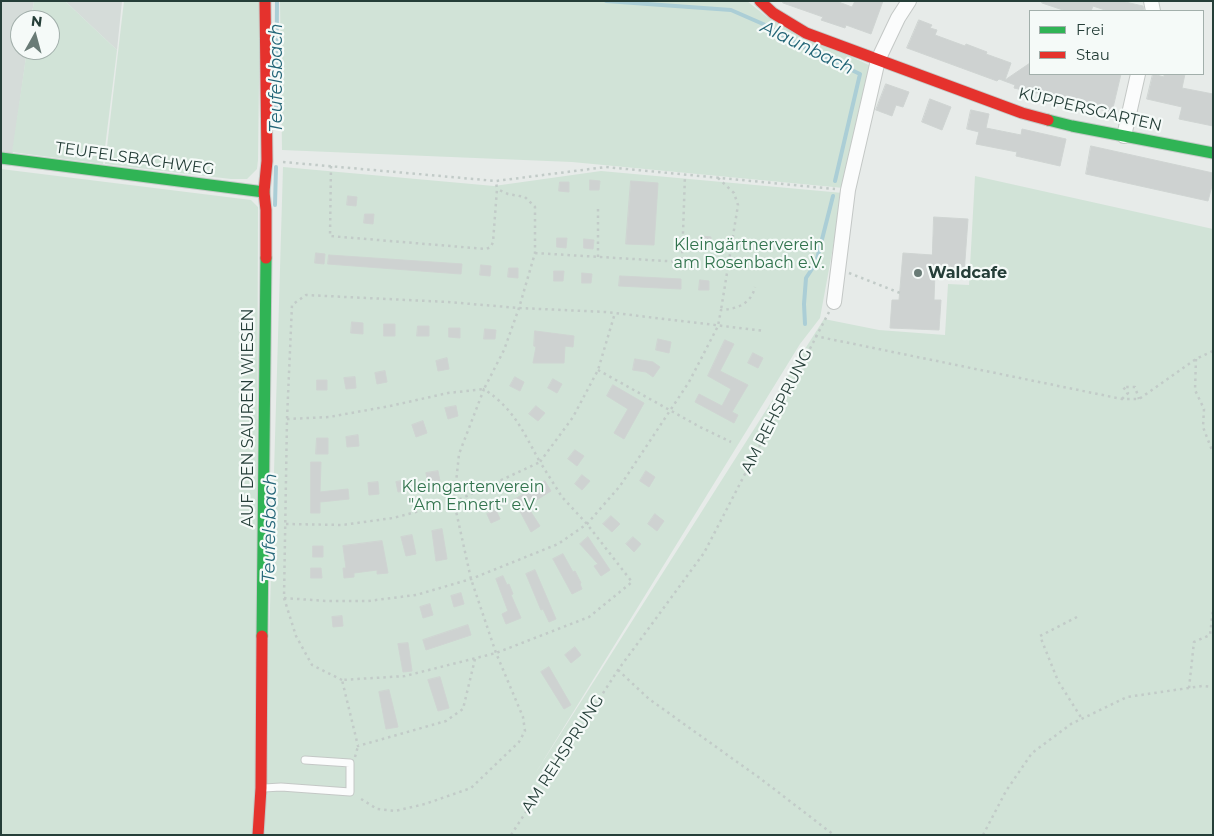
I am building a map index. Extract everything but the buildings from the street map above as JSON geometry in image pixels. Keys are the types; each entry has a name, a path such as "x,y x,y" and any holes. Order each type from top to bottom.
{"street":[{"name":"AUF DEN SAUREN WIESEN","path":"258,835 261,788 266,210 264,192 267,161 265,1"},
{"path":"760,1 773,13 806,33 878,60"},
{"path":"834,302 848,190 878,60 898,18 909,1"},
{"name":"KÜPPERSGARTEN","path":"878,60 1022,113 1072,126 1213,153"},
{"path":"1124,136 1138,75"},
{"name":"TEUFELSBACHWEG","path":"1,158 264,192"}],"lane":[{"path":"261,788 281,787 350,792 350,763 305,760"}],"path":[{"path":"267,161 496,181 606,168 848,190"},
{"path":"331,166 330,236 486,249 491,247 493,242 496,181"},
{"path":"535,253 682,262 685,175"},
{"path":"284,598 368,601 416,595 470,579 558,544 587,524 620,486 689,382 718,326 738,205 734,193 718,178"},
{"path":"350,792 377,809 395,811 425,804 471,788 519,742 525,731 523,717 496,653 470,579 454,502 459,454 484,389 504,350 519,308 535,253 535,207 525,197 508,194 497,189"},
{"path":"598,206 598,257"},
{"path":"838,268 900,293"},
{"path":"721,310 736,309 749,300 753,295 755,287"},
{"path":"287,419 330,417 448,393 484,389 498,399 516,418 562,497 587,524 632,582 589,617 496,653 405,676 342,680 312,665 296,636 284,598 287,419 292,305 306,295 448,302 615,313 765,331"},
{"name":"AM REHSPRUNG","path":"510,835 618,670 704,553 834,302"},
{"path":"286,524 342,525 393,518 454,502 540,462 573,417 598,370 615,313"},
{"path":"815,336 1122,399 1139,399 1196,359 1213,351"},
{"path":"1196,359 1195,390 1204,409 1202,427 1213,453"},
{"path":"598,370 731,442"},
{"path":"1122,399 1128,393 1123,387 1135,387 1139,399"},
{"path":"1189,688 1194,642 1210,635 1213,609"},
{"path":"1077,617 1040,636 1058,681 1082,719"},
{"path":"342,680 358,746 446,721 452,717 462,709 475,659"},
{"path":"618,670 649,698 761,779 834,835"},
{"path":"983,835 1006,791 1032,753 1071,724 1127,697 1202,686 1213,687"}],"shaded area":[{"path":"1,1 34,1 33,10 10,10 10,60 26,60 11,166 1,165"},
{"path":"65,1 122,1 117,50"}],"green space":[{"path":"34,1 65,1 117,50 103,164 12,152 26,60 60,60 60,10 33,10"},
{"path":"124,1 260,1 258,160 257,169 247,179 231,179 105,164"},
{"path":"280,1 747,1 767,17 871,66 854,189 572,162 282,150"},
{"path":"283,167 494,186 601,171 843,193 820,318 800,344 535,774 824,319 879,330 945,335 948,284 969,285 975,176 1213,229 1213,835 261,835 264,811"},
{"path":"1,169 251,200 258,207 256,835 1,835"}],"waterway":[{"name":"Teufelsbach","path":"276,120 277,1"},
{"name":"Alaunbach","path":"606,1 731,10 763,24 807,49 860,74 835,181"},
{"name":"Teufelsbach","path":"275,205 276,167"},
{"path":"805,324 806,278 816,263 833,196"}],"traffic: fast":[{"path":"1048,120 1213,153"},
{"path":"1,158 264,192"},
{"path":"262,636 266,258"}],"traffic: jam":[{"path":"265,1 267,161 264,192 266,258"},
{"path":"760,1 773,13 806,33 1022,113 1048,120"},
{"path":"258,835 261,788 262,636"}],"place":[{"name":"Waldcafe","path":"918,273"}],"park label":[{"name":"Kleingärtnerverein am Rosenbach e.V.","path":"749,254"},
{"name":"Kleingartenverein \"Am Ennert\" e.V.","path":"473,496"}]}
